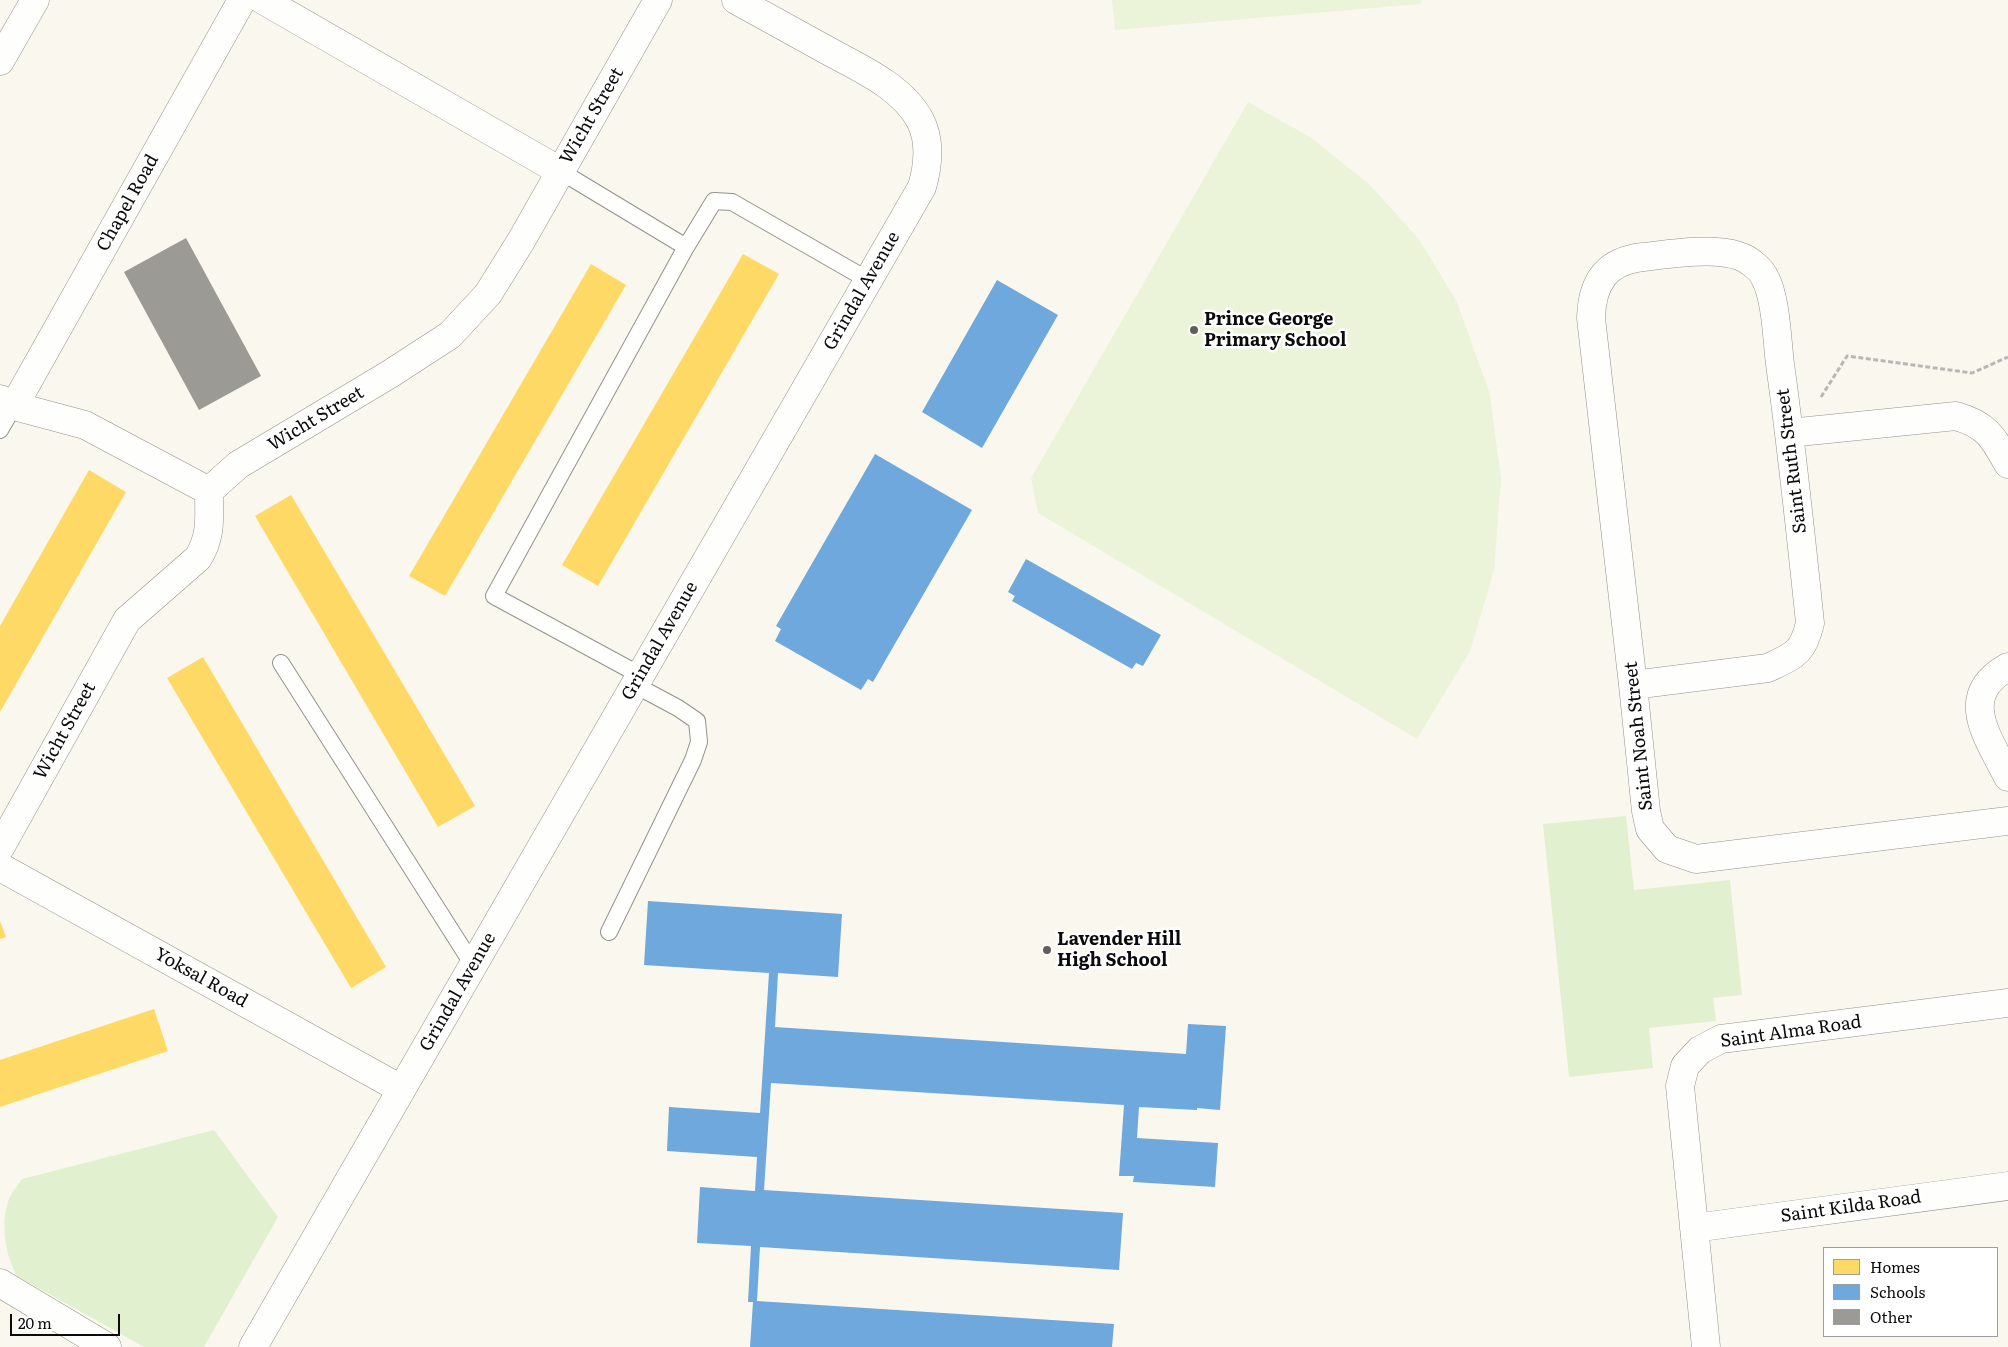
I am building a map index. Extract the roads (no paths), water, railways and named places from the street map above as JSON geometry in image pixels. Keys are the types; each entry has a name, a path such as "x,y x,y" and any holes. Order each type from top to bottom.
{"street":[{"path":"0,61 35,0"},
{"name":"Chapel Road","path":"7,402 242,0"},
{"path":"263,0 560,172"},
{"name":"Wicht Street","path":"0,848 127,620 198,558 205,546 208,533 209,491 238,465 390,374 450,335 488,294 658,0"},
{"name":"Grindal Avenue","path":"253,1347 922,187 928,166 927,143 921,121 909,104 892,89 870,75 736,0"},
{"name":"Saint Ruth Street","path":"1603,277 1613,266 1628,259 1707,250 1729,253 1752,262 1766,278 1772,300 1789,433 1810,623 1805,642 1798,651 1768,668 1634,685"},
{"name":"Saint Noah Street","path":"1603,277 1595,288 1591,302 1591,318 1634,685 1646,811 1650,829 1667,849 1696,859 2008,821"},
{"path":"7,402 85,425 209,491"},
{"path":"1789,433 1956,416 1972,421 1984,429 1994,439 2008,464"},
{"path":"2008,667 1994,675 1983,688 1978,704 1980,720 2008,776"},
{"name":"Yoksal Road","path":"0,867 401,1089"},
{"name":"Saint Alma Road","path":"1706,1347 1680,1086 1686,1066 1700,1050 1721,1039 2008,1003"},
{"name":"Saint Kilda Road","path":"1694,1228 2008,1186"},
{"path":"0,1283 107,1347"}],"lane":[{"path":"560,172 686,247"},
{"path":"608,932 693,760 699,742 697,721 637,680 494,596 686,247 714,202 732,202 868,280"},
{"path":"0,430 7,402"},
{"path":"281,663 474,964"}],"place":[{"name":"Prince George Primary School","path":"1194,330"},
{"name":"Lavender Hill High School","path":"1047,950"}]}
